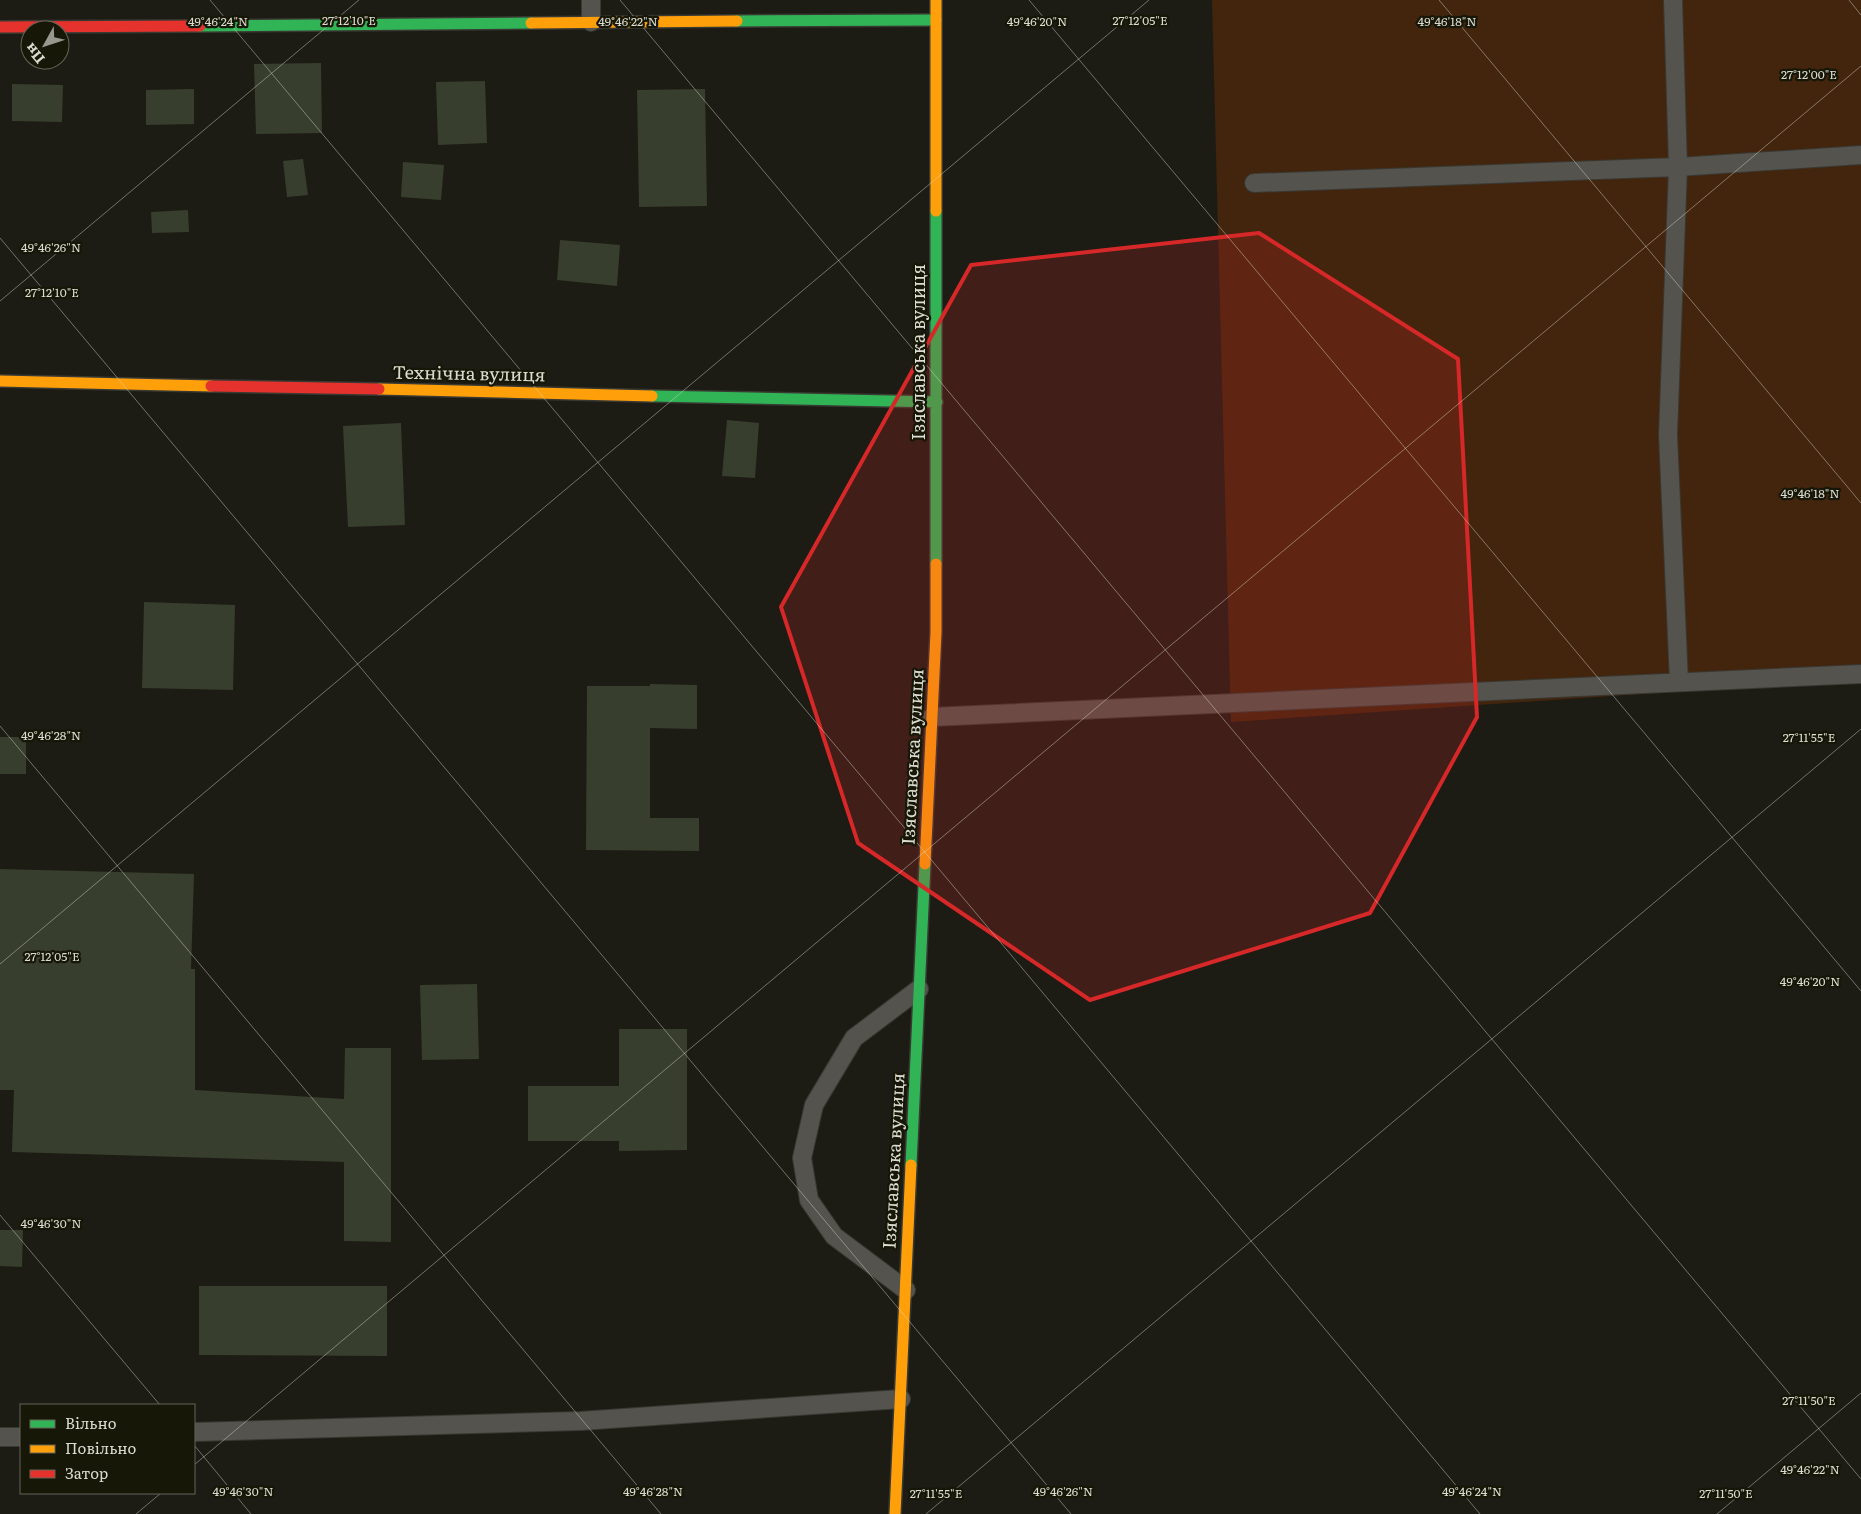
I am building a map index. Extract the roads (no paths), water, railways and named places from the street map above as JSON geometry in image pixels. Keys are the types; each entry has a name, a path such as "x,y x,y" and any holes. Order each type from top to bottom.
{"street":[{"name":"Ізяславська вулиця","path":"895,1514 936,632 936,0"},
{"path":"0,26 936,20"},
{"name":"Технічна вулиця","path":"0,381 937,402"}],"lane":[{"path":"591,0 591,22"},
{"path":"1673,0 1678,167 1668,435 1679,682"},
{"path":"1254,183 1678,167 1861,155"},
{"path":"932,717 1861,674"},
{"path":"906,1290 834,1236 809,1200 802,1158 814,1105 854,1038 920,989"},
{"path":"195,1432 580,1421 901,1399"},
{"path":"0,1437 20,1436"}]}
